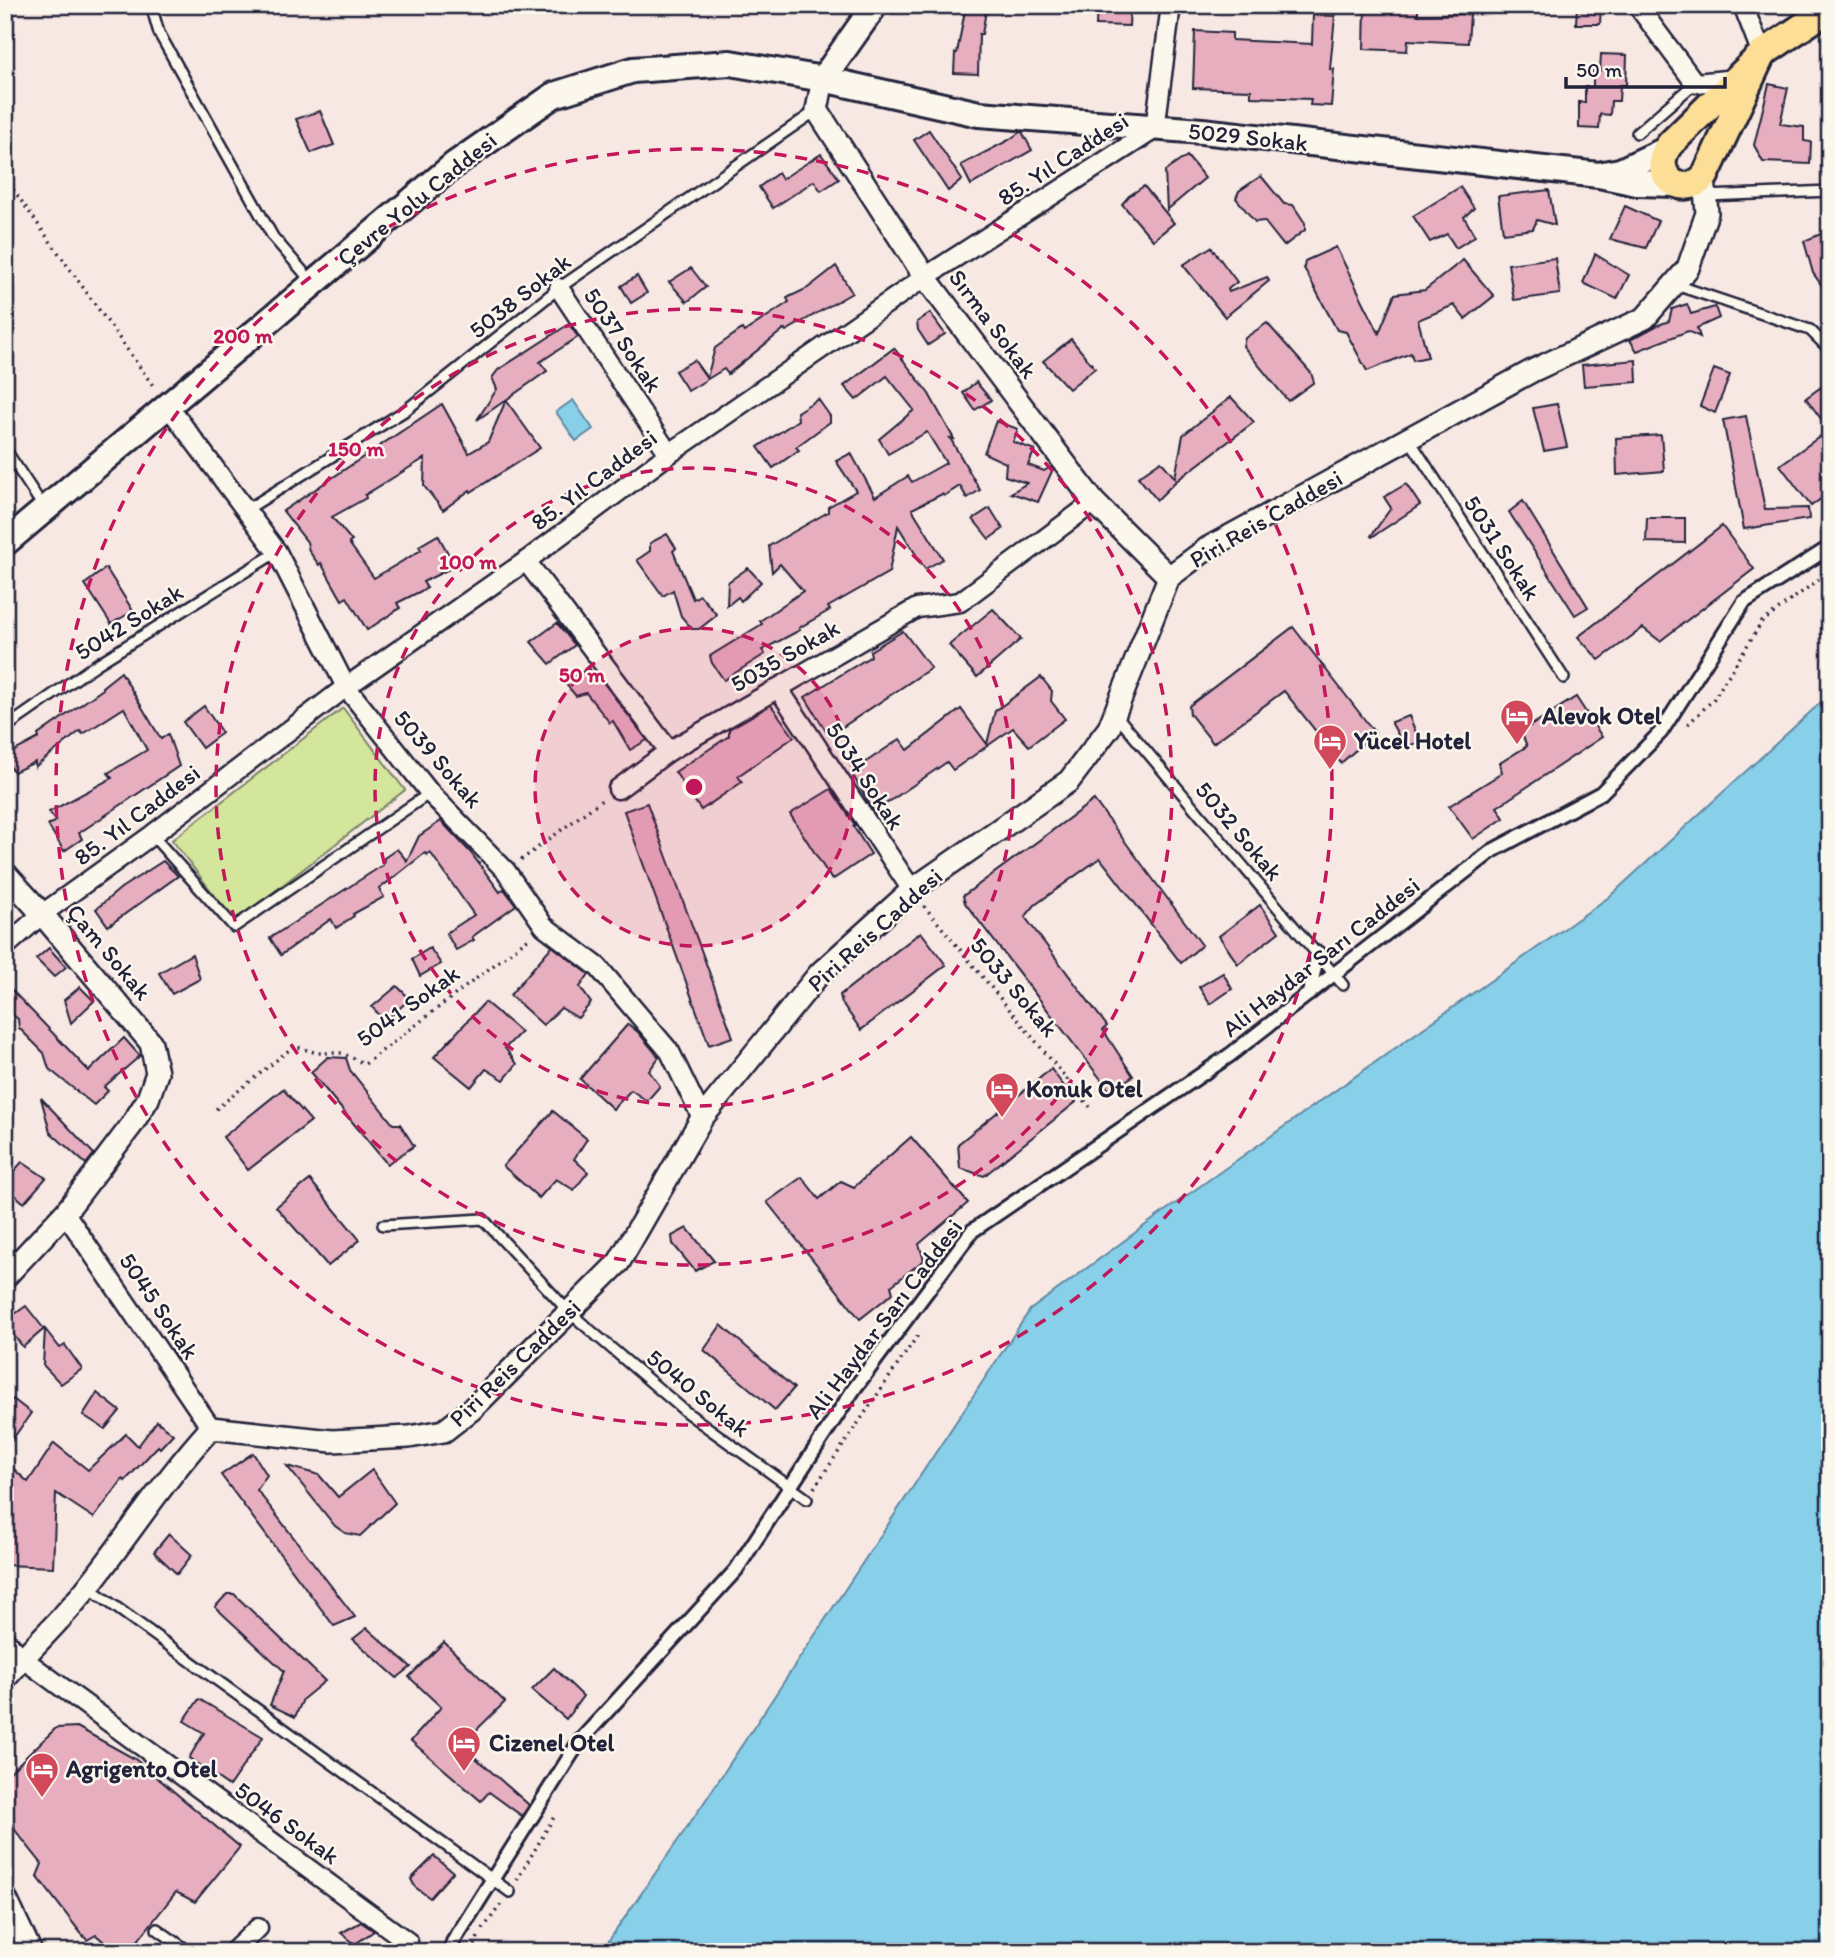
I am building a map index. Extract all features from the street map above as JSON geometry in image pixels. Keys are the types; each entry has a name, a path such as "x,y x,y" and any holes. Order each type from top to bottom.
{"main road":[{"path":"823,79 875,5"},
{"path":"1698,188 1664,173 1662,158 1668,147 1762,54 1830,8"},
{"path":"1698,188 1762,54"},
{"name":"Çevre Yolu Caddesi","path":"5,543 454,164 554,95 633,70 730,63 823,79"},
{"name":"5029 Sokak","path":"823,79 979,114 1202,131 1698,188"},
{"path":"1598,175 1620,171 1685,138 1699,142 1709,154 1698,188"}],"street":[{"path":"1155,129 1171,5"},
{"path":"1637,5 1695,83 1737,79"},
{"path":"1743,5 1762,54"},
{"path":"817,110 823,79"},
{"name":"Sırma Sokak","path":"817,110 926,277 1094,502 1169,577"},
{"name":"85. Yıl Caddesi","path":"5,947 42,914 152,835 346,687 526,561 669,454 926,277 1155,129"},
{"name":"Piri Reis Caddesi","path":"211,1428 332,1441 409,1437 444,1431 471,1410 619,1262 702,1118 820,973 912,891 1069,781 1109,728 1169,577 1208,548 1532,371 1644,318 1688,268 1698,188"},
{"name":"5037 Sokak","path":"559,288 669,454"},
{"name":"5039 Sokak","path":"168,406 276,552 346,687 430,793 506,871 544,926 598,967 670,1052 702,1118"},
{"name":"5035 Sokak","path":"618,789 669,751 917,608 960,602 1094,502"},
{"name":"Ali Haydar Sarı Caddesi","path":"450,1952 453,1942 579,1742 736,1570 854,1389 972,1231 1230,1055 1492,851 1601,793 1661,732 1744,602 1830,547"},
{"path":"526,561 669,751"},
{"name":"5034 Sokak","path":"778,688 912,891"},
{"name":"Çam Sokak","path":"5,873 151,1043 157,1073 148,1099 131,1126 65,1213"},
{"path":"1309,993 1318,953"},
{"path":"5,1277 65,1213"},
{"name":"5045 Sokak","path":"65,1213 211,1428"},
{"path":"5,1679 88,1587 179,1463 211,1428"},
{"name":"5046 Sokak","path":"5,1640 22,1658 408,1942"},
{"path":"5,1897 31,1952"},
{"path":"233,1952 258,1928"}],"lane":[{"path":"151,5 159,33 273,237 313,283"},
{"path":"1637,134 1695,83"},
{"name":"5038 Sokak","path":"246,510 406,410 559,288 817,110"},
{"path":"1698,188 1830,191"},
{"path":"1674,285 1810,330 1830,350"},
{"name":"5031 Sokak","path":"1409,439 1564,678"},
{"path":"5,449 45,509"},
{"name":"5042 Sokak","path":"5,728 97,664 276,552"},
{"name":"5032 Sokak","path":"1115,713 1343,985"},
{"path":"152,835 234,927 430,793"},
{"name":"5040 Sokak","path":"383,1225 482,1219 569,1312 686,1412 807,1499"},
{"path":"88,1587 510,1892"},
{"path":"156,1929 190,1952"}],"path":[{"path":"5,178 168,406"},
{"path":"1684,728 1713,700 1762,622 1830,571"},
{"path":"506,871 618,789"},
{"name":"5033 Sokak","path":"912,891 1090,1107"},
{"name":"5041 Sokak","path":"216,1109 294,1046 317,1053 342,1053 365,1064 544,926"},
{"path":"807,1499 922,1329"},
{"path":"472,1952 478,1936 510,1892 559,1808"}],"green space":[{"path":"343,708 405,790 235,922 172,840"}],"water":[{"path":"573,400 593,429 576,441 556,412"},
{"path":"1830,694 1830,1952 601,1952 703,1804 1030,1310 1155,1218 1609,897"}],"building":[{"path":"966,5 987,5 982,34 979,34 978,74 954,73 955,53"},
{"path":"1097,5 1130,5 1129,26 1096,25"},
{"path":"1365,5 1418,5 1418,15 1470,14 1468,43 1408,40 1407,51 1364,49"},
{"path":"1577,5 1601,5 1600,24 1576,24"},
{"path":"1313,15 1335,16 1330,69 1334,69 1331,106 1310,105 1311,99 1251,97 1251,90 1193,88 1195,31 1232,33 1232,40 1312,44"},
{"path":"1601,54 1627,55 1626,85 1620,85 1619,101 1611,101 1610,115 1600,114 1599,129 1579,128 1579,102 1585,103 1585,87 1593,87 1593,71 1600,71"},
{"path":"1769,84 1788,88 1780,124 1804,127 1804,141 1811,142 1810,164 1763,162 1754,145"},
{"path":"320,111 334,145 311,153 296,119"},
{"path":"929,130 962,180 948,191 914,140"},
{"path":"1020,132 1032,150 971,185 961,165"},
{"path":"821,154 839,179 821,191 814,181 773,208 759,187 778,173 782,179"},
{"path":"1187,156 1205,178 1167,210 1165,171"},
{"path":"1261,176 1284,204 1293,205 1305,223 1305,230 1284,246 1264,221 1255,222 1236,198 1239,191"},
{"path":"1144,186 1174,223 1153,240 1122,204"},
{"path":"1460,187 1474,208 1464,217 1475,236 1456,248 1447,234 1430,242 1413,216"},
{"path":"1549,190 1555,225 1537,220 1533,229 1503,233 1498,196"},
{"path":"1625,206 1658,221 1646,248 1610,239"},
{"path":"1830,230 1830,297 1813,273 1804,241"},
{"path":"1211,247 1237,282 1228,289 1229,292 1267,277 1269,281 1225,317 1183,265"},
{"path":"1336,247 1379,333 1395,294 1425,290 1463,260 1494,296 1465,319 1454,305 1418,320 1428,357 1413,360 1411,353 1367,371 1346,332 1337,330 1304,268 1305,261"},
{"path":"1595,254 1629,275 1617,299 1583,283"},
{"path":"1555,258 1560,294 1514,300 1508,264"},
{"path":"836,266 852,293 786,331 784,329 728,374 724,369 688,391 675,371 694,360 707,378 715,348 789,302 787,298 808,288"},
{"path":"691,268 706,287 687,302 669,282"},
{"path":"637,276 647,293 631,303 621,286"},
{"path":"1687,304 1691,314 1715,307 1719,318 1697,328 1700,337 1688,331 1637,351 1630,340 1669,321 1672,309"},
{"path":"930,313 945,334 928,345 918,330 917,322"},
{"path":"1267,323 1311,373 1314,382 1288,401 1243,346 1245,338"},
{"path":"569,324 578,337 540,362 547,371 477,420 497,389 492,378 498,370"},
{"path":"1071,339 1095,368 1069,389 1043,361"},
{"path":"894,348 929,394 980,490 967,498 960,486 944,496 942,494 912,509 943,559 925,569 898,526 889,572 828,607 830,610 799,628 800,630 762,650 765,654 724,680 710,656 762,624 760,621 803,591 780,564 772,572 769,546 828,512 828,507 856,491 836,461 851,453 875,497 908,476 912,482 946,463 927,432 888,454 879,439 914,410 887,376 856,400 844,386"},
{"path":"1636,360 1637,382 1584,386 1582,365"},
{"path":"1714,369 1730,375 1715,413 1700,406"},
{"path":"976,382 991,400 975,410 963,393"},
{"path":"1824,385 1830,394 1830,492 1811,506 1780,465 1829,430 1806,398"},
{"path":"1231,397 1254,422 1175,482 1157,500 1138,477 1161,461 1175,478 1183,435"},
{"path":"818,399 830,416 830,422 796,447 799,450 773,468 758,447 798,420 797,412"},
{"path":"506,400 540,448 471,492 470,490 443,510 424,486 425,458 365,495 366,498 332,517 352,541 349,543 374,578 421,550 419,546 438,535 455,566 423,582 427,588 397,603 400,608 367,630 347,597 342,600 321,563 319,565 309,551 307,542 283,511 442,404 469,453 488,442"},
{"path":"1557,404 1567,447 1544,451 1533,408"},
{"path":"1746,416 1765,509 1808,508 1809,519 1744,529 1723,420"},
{"path":"996,421 1018,429 1013,442 1035,450 1028,465 1044,471 1051,467 1053,469 1038,502 1011,493 1027,483 1005,476 1006,463 984,453"},
{"path":"1661,435 1664,471 1617,475 1616,438"},
{"path":"1406,484 1420,505 1372,537 1391,508 1384,497"},
{"path":"1523,501 1588,607 1575,615 1509,512"},
{"path":"990,508 1003,529 989,539 973,519"},
{"path":"1647,518 1685,518 1685,543 1646,542"},
{"path":"1722,526 1754,569 1660,641 1643,628 1599,660 1578,637"},
{"path":"667,534 676,548 673,551 693,599 700,595 717,615 699,629 692,629 681,616 673,590 663,596 637,560 650,551 650,543"},
{"path":"106,568 133,611 111,624 85,584"},
{"path":"748,568 761,582 741,601 738,597 727,606 728,582"},
{"path":"993,609 1021,639 977,677 949,645"},
{"path":"557,623 575,645 550,664 531,642"},
{"path":"1293,627 1375,733 1341,763 1284,691 1213,743 1190,714 1189,706"},
{"path":"903,631 931,668 829,736 805,697 871,656 870,651"},
{"path":"589,668 647,740 630,750 613,721 610,723 586,693 576,696 564,682"},
{"path":"121,672 161,739 168,734 179,766 79,833 82,839 64,851 48,825 56,821 49,812 112,778 108,773 147,750 124,708 83,734 80,731 35,767 35,762 14,772 5,756 39,738 38,735 103,689 102,687"},
{"path":"1041,677 1052,691 1051,701 1065,719 1029,746 1013,728 953,770 947,762 874,812 851,772 900,739 908,750 961,709 987,744 995,711"},
{"path":"1576,697 1602,737 1497,807 1504,818 1473,839 1449,806 1502,773 1500,763 1527,746 1521,732"},
{"path":"771,705 794,737 738,776 742,782 701,810 675,772 729,736 729,729"},
{"path":"204,706 222,733 202,748 183,722"},
{"path":"1409,716 1420,742 1405,747 1391,722"},
{"path":"831,789 871,854 832,880 790,814"},
{"path":"1094,800 1202,945 1181,963 1100,858 1035,905 1025,917 1107,1026 1103,1030 1133,1076 1110,1091 965,903 963,896"},
{"path":"647,803 733,1037 709,1045 624,811"},
{"path":"441,821 471,853 500,892 504,889 516,905 472,937 474,940 456,950 446,933 474,915 430,852 427,855 425,853 379,889 384,897 353,914 354,916 336,928 331,919 281,955 270,938 383,865 384,858 397,849 407,861 419,836"},
{"path":"163,861 178,876 108,926 96,909 121,888"},
{"path":"1260,905 1279,932 1238,964 1219,936"},
{"path":"921,932 946,965 861,1030 842,1003 840,995"},
{"path":"552,946 589,974 580,987 591,1003 578,1018 561,1008 543,1025 510,995"},
{"path":"49,948 66,967 54,977 36,959"},
{"path":"430,948 441,964 420,976 412,959"},
{"path":"192,954 200,979 172,994 159,973"},
{"path":"1223,973 1232,989 1210,1004 1199,987"},
{"path":"5,983 89,1071 124,1038 140,1056 104,1087 108,1091 94,1105 49,1069 44,1053 19,1028 18,1019 5,1009"},
{"path":"397,986 410,999 385,1021 372,1007"},
{"path":"80,987 94,1001 71,1023 64,1000"},
{"path":"485,1002 521,1032 505,1048 517,1064 504,1080 486,1069 471,1087 434,1057"},
{"path":"628,1024 659,1057 649,1071 660,1086 647,1101 631,1090 613,1109 580,1079"},
{"path":"328,1057 346,1058 350,1070 393,1124 400,1124 414,1146 387,1164 311,1072"},
{"path":"1051,1069 1076,1102 984,1176 960,1168 958,1144"},
{"path":"283,1089 311,1121 248,1170 223,1137"},
{"path":"41,1098 94,1154 86,1164 50,1132"},
{"path":"553,1111 587,1139 574,1159 588,1172 574,1190 556,1179 539,1198 503,1166"},
{"path":"911,1137 968,1203 919,1244 924,1260 891,1286 893,1293 860,1319 767,1202 802,1177 819,1199 841,1181 854,1187"},
{"path":"22,1162 46,1178 24,1203 5,1186 5,1181"},
{"path":"310,1180 360,1240 328,1266 276,1207"},
{"path":"687,1228 714,1261 695,1271 673,1244 672,1236"},
{"path":"26,1306 44,1329 23,1347 5,1321"},
{"path":"721,1325 794,1388 775,1410 704,1350"},
{"path":"45,1329 60,1348 65,1345 82,1369 61,1384 43,1365"},
{"path":"97,1393 120,1411 105,1429 83,1415"},
{"path":"13,1399 31,1413 5,1450 5,1406"},
{"path":"157,1421 173,1434 125,1481 123,1479 94,1518 56,1493 53,1567 5,1565 5,1461 28,1482 54,1443 88,1470 126,1434 138,1446"},
{"path":"253,1453 267,1475 257,1490 355,1617 334,1626 221,1475"},
{"path":"287,1466 319,1475 338,1497 372,1470 395,1503 360,1536 345,1533 335,1526"},
{"path":"169,1534 192,1555 177,1574 154,1552"},
{"path":"227,1594 234,1594 325,1681 303,1699 295,1717 270,1705 284,1671 215,1607"},
{"path":"367,1628 411,1667 397,1678 353,1639"},
{"path":"444,1642 505,1702 461,1745 529,1805 522,1816 489,1792 481,1801 411,1741 441,1707 409,1677"},
{"path":"554,1668 583,1696 566,1719 532,1690"},
{"path":"199,1699 263,1737 229,1786 189,1758 204,1733 184,1721"},
{"path":"77,1727 135,1759 240,1847 195,1902 176,1892 129,1952 116,1952 96,1935 87,1940 80,1932 37,1876 42,1864 15,1830 12,1814 5,1807 5,1777 56,1728"},
{"path":"434,1856 453,1872 430,1898 415,1887 411,1879"},
{"path":"361,1922 374,1931 355,1944 341,1933"}],"place":[{"name":"Alevok Otel","path":"1517,746"},
{"name":"Yücel Hotel","path":"1330,771"},
{"name":"Konuk Otel","path":"1002,1119"},
{"name":"Cizenel Otel","path":"464,1773"},
{"name":"Agrigento Otel","path":"42,1799"}]}
